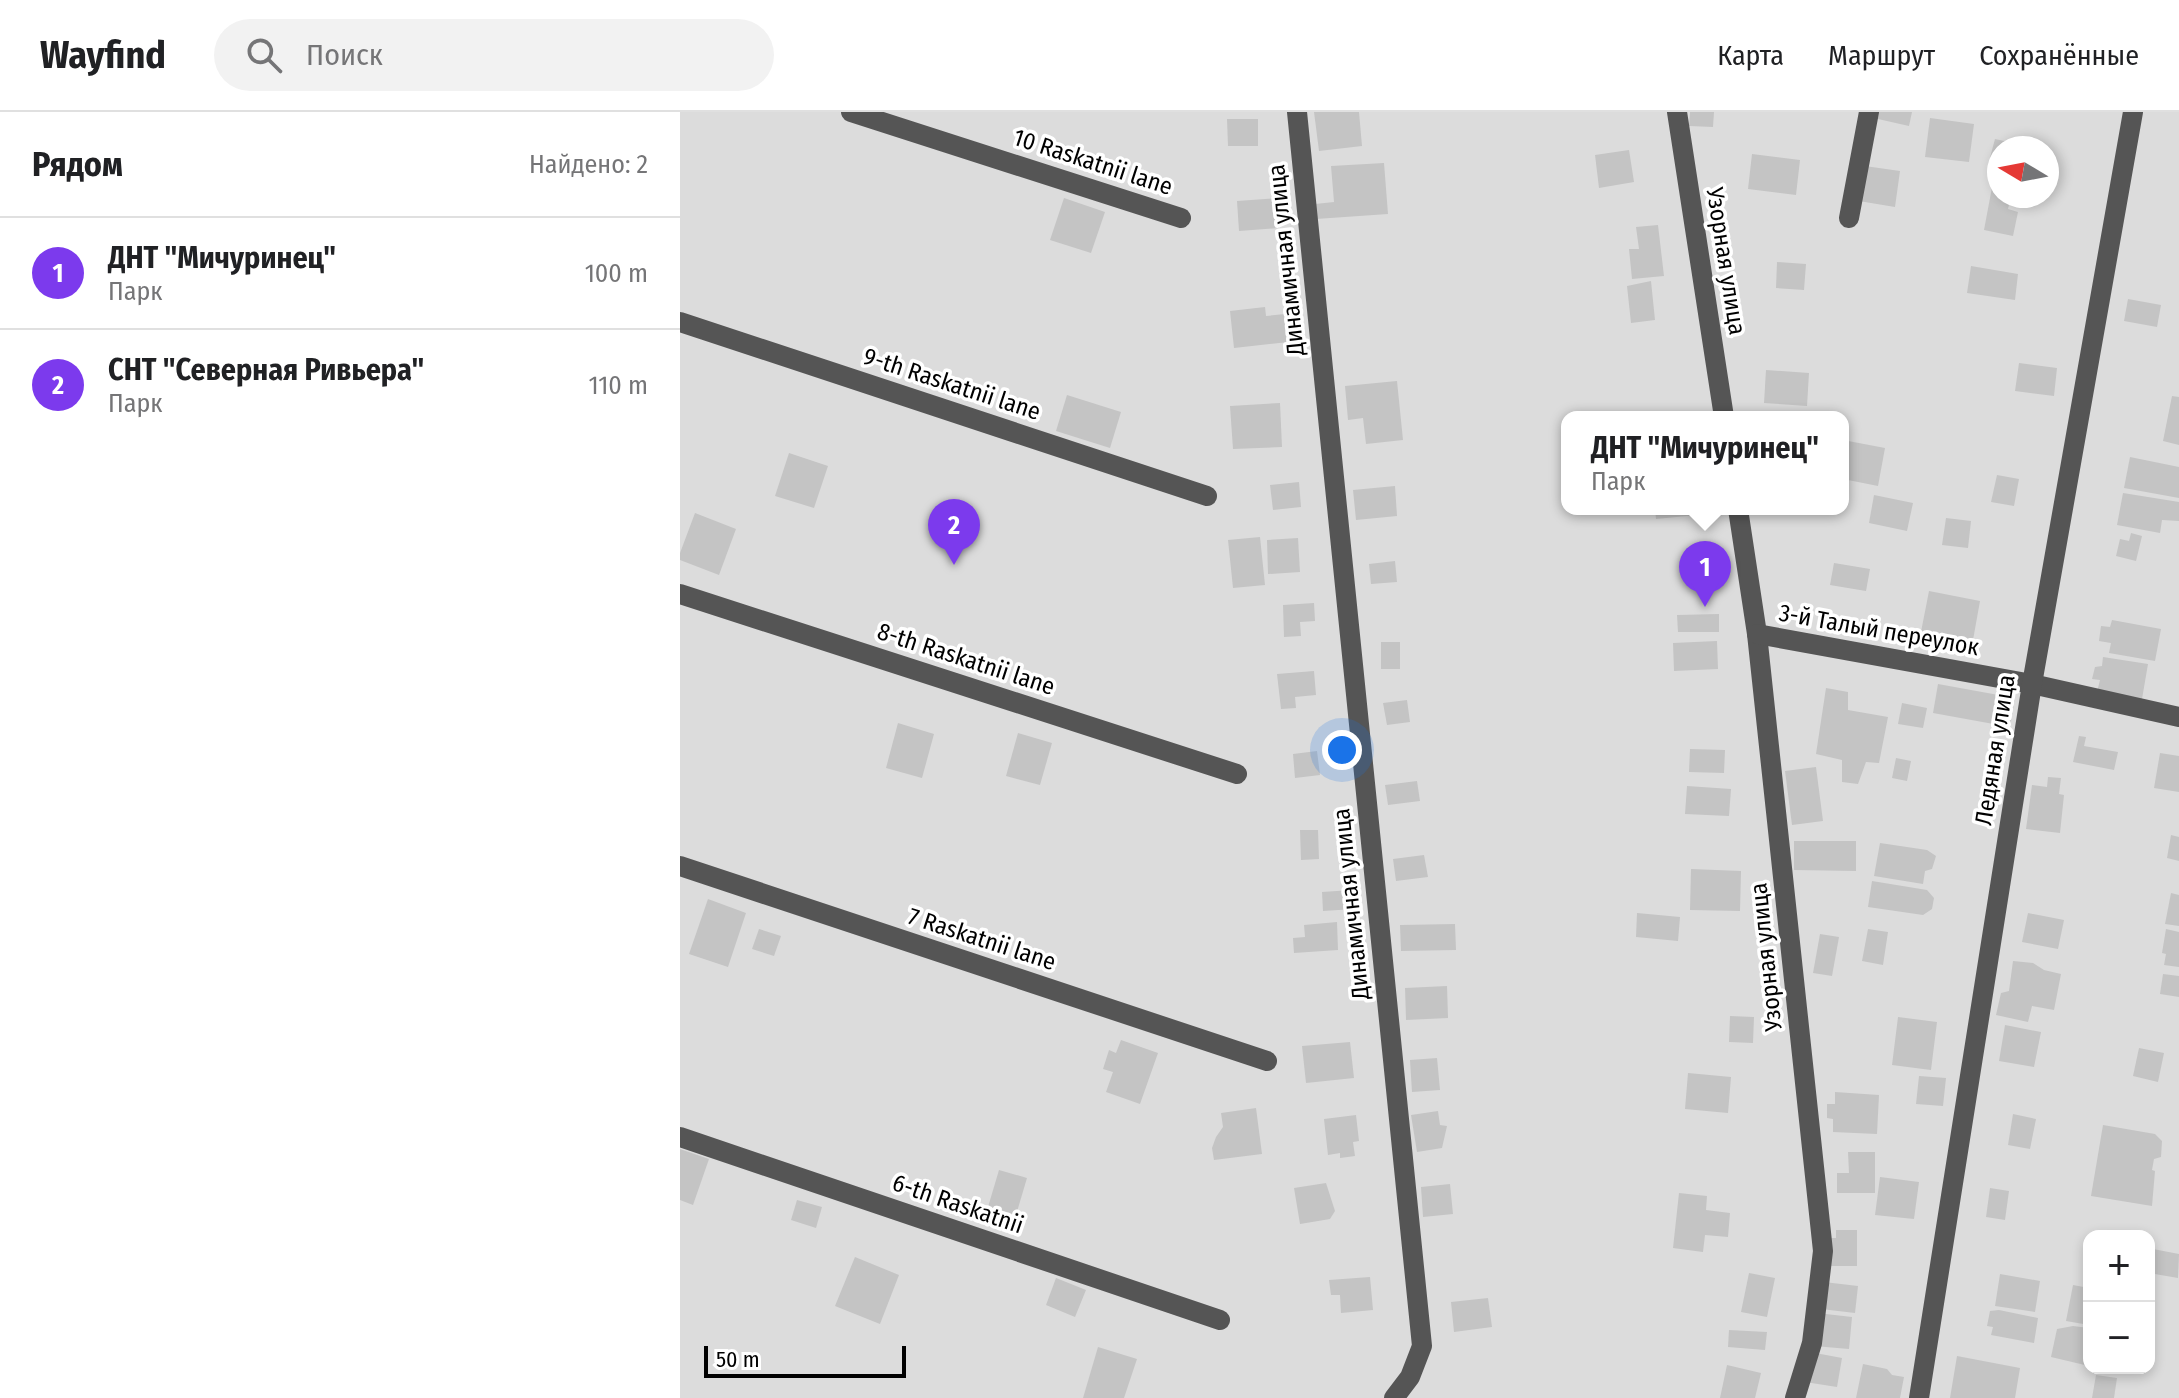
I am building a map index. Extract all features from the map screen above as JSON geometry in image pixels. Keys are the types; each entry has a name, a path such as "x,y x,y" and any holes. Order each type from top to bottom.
{"street":[{"name":"10 Raskatnii lane","path":"851,112 1181,218"},
{"name":"Динамичная улица","path":"1297,112 1422,1346 1410,1377 1394,1398"},
{"name":"Узорная улица","path":"1677,112 1723,411"},
{"path":"1849,218 1869,112"},
{"name":"Ледяная улица","path":"1919,1398 2032,684 2133,112"},
{"name":"9-th Raskatnii lane","path":"680,322 1207,496"},
{"name":"Узорная улица","path":"1739,515 1757,634 1823,1251 1812,1343 1795,1398"},
{"name":"8-th Raskatnii lane","path":"680,594 1237,774"},
{"name":"3-й Талый переулок","path":"1757,634 2032,684 2179,717"},
{"name":"7 Raskatnii lane","path":"680,866 1267,1061"},
{"name":"6-th Raskatnii","path":"680,1137 1220,1320"}],"shaded area":[{"path":"680,112 2179,112 2179,1398 680,1398"}],"building":[{"path":"1314,112 1359,112 1362,146 1319,151"},
{"path":"1690,112 1714,112 1713,127 1689,126"},
{"path":"1879,112 1912,112 1909,126 1878,119"},
{"path":"1930,118 1974,124 1969,162 1925,157"},
{"path":"1227,119 1258,119 1258,146 1228,146"},
{"path":"1629,150 1634,182 1599,188 1595,155"},
{"path":"1752,154 1800,160 1796,195 1748,189"},
{"path":"1384,163 1388,214 1316,219 1315,204 1334,202 1331,166"},
{"path":"1865,166 1900,171 1895,207 1859,201"},
{"path":"1064,198 1105,212 1091,253 1050,240"},
{"path":"1277,198 1279,228 1239,231 1237,201"},
{"path":"1988,208 2008,208 2018,212 2013,236 1984,230"},
{"path":"1658,225 1664,276 1632,279 1629,249 1639,249 1636,227"},
{"path":"1777,262 1806,264 1804,290 1776,288"},
{"path":"1971,266 2018,274 2015,300 1967,293"},
{"path":"1651,281 1655,320 1631,323 1627,286"},
{"path":"2128,299 2161,305 2157,327 2124,321"},
{"path":"1265,307 1266,316 1295,313 1298,341 1234,348 1230,311"},
{"path":"2019,363 2057,368 2054,396 2015,391"},
{"path":"1766,370 1809,373 1807,406 1764,403"},
{"path":"1397,381 1403,440 1366,444 1363,418 1348,420 1345,386"},
{"path":"1067,395 1121,412 1110,448 1056,431"},
{"path":"2172,396 2179,397 2179,445 2163,441"},
{"path":"1280,403 1282,447 1233,449 1230,406"},
{"path":"1849,441 1885,448 1878,486 1849,480"},
{"path":"789,453 828,466 814,508 775,496"},
{"path":"2130,457 2179,467 2179,498 2124,488"},
{"path":"1997,475 2019,479 2014,506 1991,502"},
{"path":"1299,482 1301,507 1273,510 1270,485"},
{"path":"1395,486 1397,516 1356,520 1353,490"},
{"path":"2123,493 2179,502 2179,521 2162,520 2160,533 2117,525"},
{"path":"1874,495 1913,503 1907,531 1869,523"},
{"path":"695,513 736,529 719,575 680,560"},
{"path":"1656,515 1697,515 1656,519"},
{"path":"1946,518 1971,521 1968,548 1942,545"},
{"path":"2131,533 2142,536 2136,561 2116,556 2120,539 2129,541"},
{"path":"1260,537 1265,585 1233,588 1228,540"},
{"path":"1298,538 1300,572 1268,574 1267,540"},
{"path":"1395,561 1397,582 1371,584 1369,564"},
{"path":"1834,563 1870,569 1866,591 1830,585"},
{"path":"1929,591 1980,601 1973,640 1955,637 1954,644 1920,637"},
{"path":"1314,603 1315,621 1300,622 1301,636 1284,637 1283,605"},
{"path":"1719,614 1719,632 1678,632 1677,615"},
{"path":"2112,620 2161,629 2155,661 2109,653 2111,643 2099,641 2101,626 2110,627"},
{"path":"1717,641 1718,669 1674,671 1673,643"},
{"path":"1381,642 1400,642 1400,669 1381,669"},
{"path":"2103,657 2148,664 2142,699 2097,692 2100,680 2092,679 2095,667 2102,666"},
{"path":"1314,671 1316,695 1295,697 1296,708 1281,709 1277,674"},
{"path":"1938,684 2015,698 2010,727 1933,713"},
{"path":"1826,688 1848,692 1848,710 1888,717 1879,763 1866,762 1858,784 1842,782 1842,760 1816,754"},
{"path":"1407,700 1410,722 1387,725 1383,703"},
{"path":"1902,703 1927,708 1923,728 1898,724"},
{"path":"898,723 934,734 922,778 886,768"},
{"path":"1018,733 1052,743 1040,785 1006,776"},
{"path":"2079,736 2086,737 2084,746 2118,752 2114,770 2073,762"},
{"path":"1690,749 1725,750 1724,773 1689,772"},
{"path":"1317,751 1320,775 1295,778 1293,754"},
{"path":"2160,753 2179,756 2179,792 2154,788"},
{"path":"1896,758 1911,761 1907,781 1892,778"},
{"path":"1816,767 1823,821 1792,825 1785,771"},
{"path":"2048,777 2061,778 2059,794 2064,795 2060,833 2026,829 2032,785 2047,787"},
{"path":"1417,781 1420,801 1388,805 1385,785"},
{"path":"1687,786 1731,789 1729,816 1685,814"},
{"path":"1300,830 1318,830 1319,859 1301,860"},
{"path":"2171,835 2179,837 2179,861 2167,858"},
{"path":"1794,841 1856,841 1856,871 1794,870"},
{"path":"1880,843 1927,850 1936,856 1932,869 1925,871 1923,884 1874,876"},
{"path":"1424,855 1428,877 1396,881 1393,859"},
{"path":"1691,869 1741,871 1740,911 1690,910"},
{"path":"1872,881 1927,890 1934,898 1932,909 1923,915 1868,907"},
{"path":"1352,890 1354,909 1323,911 1322,892"},
{"path":"2171,893 2179,895 2179,926 2165,924"},
{"path":"708,899 746,913 728,967 689,954"},
{"path":"1637,913 1680,917 1678,941 1636,937"},
{"path":"2028,913 2064,920 2058,949 2022,942"},
{"path":"1337,922 1338,950 1294,953 1293,938 1305,937 1304,925"},
{"path":"1455,924 1456,950 1401,951 1400,925"},
{"path":"759,929 781,936 774,956 752,949"},
{"path":"1868,929 1888,932 1883,965 1862,961"},
{"path":"2166,929 2179,932 2179,967 2164,965 2166,954 2162,953"},
{"path":"1820,934 1839,937 1832,976 1813,973"},
{"path":"2013,961 2033,963 2044,970 2061,974 2054,1010 2032,1006 2028,1022 1996,1015 2001,993 2009,991"},
{"path":"2163,974 2179,976 2179,997 2160,994"},
{"path":"1447,986 1448,1018 1406,1020 1405,988"},
{"path":"1730,1016 1754,1017 1753,1043 1729,1042"},
{"path":"1898,1017 1937,1022 1931,1070 1892,1065"},
{"path":"2005,1025 2041,1032 2034,1067 1999,1061"},
{"path":"1121,1040 1158,1053 1140,1104 1106,1092 1113,1072 1103,1069 1109,1050 1116,1053"},
{"path":"1350,1042 1354,1078 1306,1083 1302,1046"},
{"path":"2139,1048 2164,1053 2158,1082 2133,1076"},
{"path":"1437,1058 1440,1090 1412,1092 1410,1060"},
{"path":"1688,1073 1731,1077 1728,1113 1685,1109"},
{"path":"1919,1076 1946,1078 1943,1106 1916,1104"},
{"path":"1835,1092 1879,1095 1877,1134 1833,1132 1833,1119 1827,1118 1827,1104 1835,1104"},
{"path":"1256,1108 1262,1154 1214,1160 1212,1148 1223,1127 1221,1113"},
{"path":"1438,1111 1440,1125 1447,1126 1442,1148 1417,1152 1411,1115"},
{"path":"2013,1114 2036,1119 2030,1149 2008,1145"},
{"path":"1356,1115 1359,1141 1353,1142 1355,1156 1340,1158 1340,1153 1328,1155 1324,1119"},
{"path":"2103,1125 2155,1134 2162,1141 2161,1157 2154,1159 2152,1170 2155,1171 2152,1206 2091,1196"},
{"path":"680,1149 709,1159 693,1205 680,1200"},
{"path":"1848,1152 1875,1152 1875,1193 1837,1193 1837,1173 1849,1173"},
{"path":"999,1170 1027,1178 1016,1215 988,1207"},
{"path":"1880,1177 1919,1182 1914,1219 1875,1215"},
{"path":"1326,1183 1335,1211 1330,1219 1300,1224 1294,1188"},
{"path":"1450,1184 1453,1214 1423,1217 1421,1187"},
{"path":"1990,1188 2009,1191 2005,1220 1986,1217"},
{"path":"1679,1193 1707,1196 1706,1210 1730,1213 1728,1237 1705,1235 1703,1252 1673,1248"},
{"path":"797,1200 822,1207 816,1228 791,1220"},
{"path":"1836,1230 1857,1230 1857,1266 1825,1266 1825,1238 1836,1238"},
{"path":"2155,1249 2179,1254 2178,1278 2155,1274"},
{"path":"855,1257 899,1275 880,1324 835,1306"},
{"path":"1749,1273 1775,1278 1767,1317 1741,1312"},
{"path":"2000,1274 2040,1281 2035,1312 1995,1306"},
{"path":"1370,1277 1373,1310 1341,1313 1340,1295 1331,1295 1329,1280"},
{"path":"1056,1278 1086,1290 1075,1317 1046,1305"},
{"path":"1824,1282 1858,1286 1855,1313 1821,1309"},
{"path":"2073,1285 2083,1287 2083,1324 2066,1321"},
{"path":"1488,1298 1492,1327 1454,1332 1451,1302"},
{"path":"1990,1311 2038,1318 2034,1343 1991,1335 1993,1327 1987,1326"},
{"path":"1817,1313 1852,1317 1849,1349 1814,1346"},
{"path":"2083,1327 2083,1365 2051,1357 2057,1329"},
{"path":"1729,1330 1767,1332 1765,1350 1728,1347"},
{"path":"1098,1347 1137,1359 1124,1398 1083,1398"},
{"path":"1810,1352 1842,1358 1837,1387 1805,1382"},
{"path":"1957,1356 2020,1368 2015,1398 1950,1398"},
{"path":"1863,1364 1887,1369 1892,1375 1904,1377 1900,1398 1856,1398"},
{"path":"1727,1365 1761,1373 1755,1398 1720,1398"},
{"path":"2096,1375 2117,1378 2114,1398 2092,1398"}],"place":[{"name":"СНТ \"Северная Ривьера\"","path":"954,565"},
{"name":"ДНТ \"Мичуринец\"","path":"1705,607"}]}
